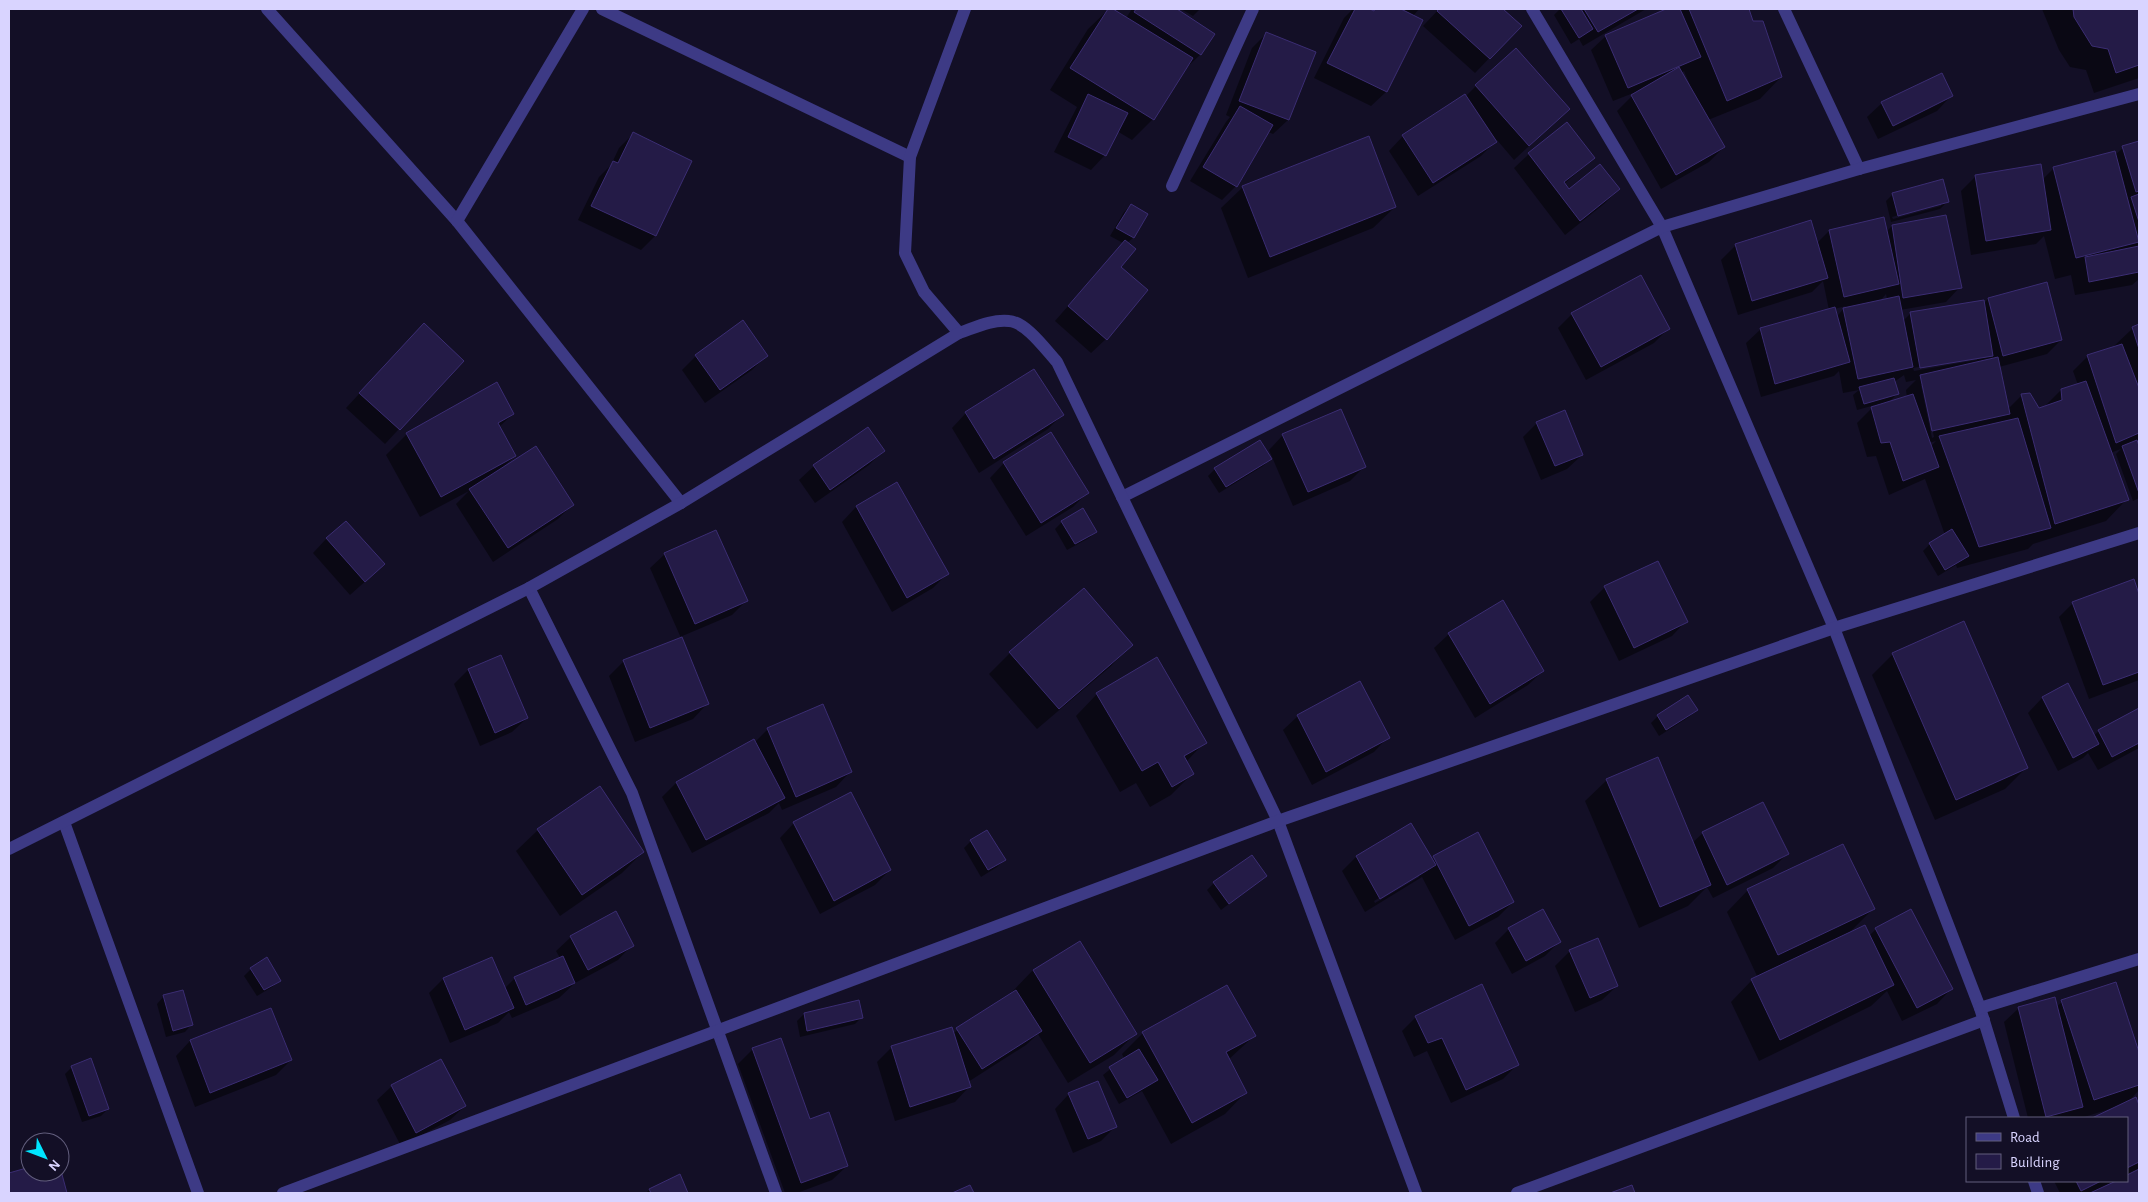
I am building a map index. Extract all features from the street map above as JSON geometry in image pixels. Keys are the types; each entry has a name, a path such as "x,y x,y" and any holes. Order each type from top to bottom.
{"street":[{"path":"267,9 457,221 681,503"},
{"path":"457,221 583,9"},
{"path":"602,9 910,157"},
{"path":"959,333 924,292 905,253 910,157 965,9"},
{"path":"1172,186 1253,9"},
{"path":"1532,9 1662,226 1834,628 1982,1014 2014,1117"},
{"path":"1784,9 1859,170"},
{"path":"1122,497 1662,226 2139,94"},
{"path":"9,849 528,588 681,503 959,333 990,323 1010,321 1031,333 1057,362 1278,821 1416,1193"},
{"path":"283,1193 718,1032 1278,821 1834,628 2139,533"},
{"path":"528,588 632,793 776,1193"},
{"path":"64,822 198,1193"},
{"path":"1517,1193 1982,1014 2139,959"}],"building":[{"path":"1108,9 1113,9 1193,58 1154,120 1070,68"},
{"path":"1136,9 1177,9 1215,34 1201,55 1134,12"},
{"path":"1355,9 1370,9 1374,11 1375,9 1401,9 1423,20 1387,92 1327,63"},
{"path":"1439,9 1503,9 1522,26 1490,59 1437,11"},
{"path":"1561,9 1581,9 1593,29 1579,38"},
{"path":"1584,9 1638,9 1598,32"},
{"path":"1666,9 1680,9 1701,57 1628,88 1605,35"},
{"path":"1689,9 1749,9 1753,21 1763,21 1782,77 1727,101"},
{"path":"2073,9 2139,9 2139,65 2116,73 2108,49 2092,46 2074,17"},
{"path":"1266,32 1316,52 1289,120 1239,101"},
{"path":"1516,48 1570,109 1529,146 1475,85"},
{"path":"1679,67 1725,147 1676,175 1631,95"},
{"path":"1942,73 1953,96 1893,126 1881,102"},
{"path":"1088,94 1128,113 1106,156 1068,137"},
{"path":"1465,94 1497,142 1433,183 1402,135"},
{"path":"1240,106 1273,125 1237,187 1203,167"},
{"path":"1567,122 1595,158 1564,182 1569,189 1600,164 1620,189 1580,221 1528,153"},
{"path":"633,132 692,161 656,236 591,206 613,161 618,163"},
{"path":"1369,136 1396,207 1270,257 1242,186"},
{"path":"2139,141 2139,191 2136,192 2122,146"},
{"path":"2115,151 2139,242 2076,258 2053,167"},
{"path":"2041,164 2051,230 1986,241 1975,175"},
{"path":"1943,179 1949,202 1898,216 1892,193"},
{"path":"2139,194 2139,222 2131,197"},
{"path":"1131,204 1148,214 1134,238 1116,228"},
{"path":"1946,215 1962,288 1903,298 1892,225"},
{"path":"1884,217 1899,284 1844,297 1829,230"},
{"path":"1811,220 1828,278 1752,301 1735,244"},
{"path":"1125,240 1136,249 1121,267 1148,290 1107,340 1068,306"},
{"path":"2139,246 2139,272 2089,282 2085,257"},
{"path":"1641,275 1670,329 1601,367 1571,313"},
{"path":"2047,282 2062,340 2003,356 1988,298"},
{"path":"1899,296 1913,367 1858,379 1843,308"},
{"path":"1984,300 1993,356 1920,368 1910,312"},
{"path":"1835,307 1850,362 1775,384 1760,328"},
{"path":"743,320 768,356 720,390 695,355"},
{"path":"424,323 464,361 400,430 359,393"},
{"path":"2139,324 2139,349 2132,327"},
{"path":"2122,344 2139,388 2139,433 2116,443 2087,355"},
{"path":"1998,357 2010,414 1932,431 1920,375"},
{"path":"1034,369 1064,415 994,459 965,412"},
{"path":"1894,378 1899,394 1864,404 1859,387"},
{"path":"2086,381 2129,500 2055,524 2021,394 2030,393 2039,408 2062,400 2061,389"},
{"path":"497,382 514,414 498,423 516,456 441,497 406,433"},
{"path":"1913,394 1939,467 1903,481 1890,442 1881,443 1871,407"},
{"path":"1341,409 1366,467 1308,492 1282,434"},
{"path":"1565,410 1583,455 1555,466 1536,422"},
{"path":"2018,418 2051,528 1979,547 1939,436"},
{"path":"868,427 885,451 830,490 813,465"},
{"path":"1051,432 1089,493 1041,523 1003,462"},
{"path":"1260,440 1272,459 1226,487 1214,468"},
{"path":"2137,440 2139,446 2139,493 2122,446"},
{"path":"536,446 574,505 508,548 469,489"},
{"path":"897,482 949,574 907,598 856,506"},
{"path":"1083,508 1097,532 1075,544 1061,521"},
{"path":"346,521 385,564 365,582 326,538"},
{"path":"1952,529 1969,556 1945,570 1929,543"},
{"path":"716,530 748,601 695,624 664,553"},
{"path":"1658,561 1688,622 1634,648 1604,586"},
{"path":"2134,579 2139,594 2139,672 2103,685 2072,602"},
{"path":"1084,588 1133,645 1059,709 1009,652"},
{"path":"1503,600 1544,671 1490,704 1448,633"},
{"path":"1964,621 2028,768 1956,800 1892,653"},
{"path":"682,637 709,704 650,728 623,660"},
{"path":"501,655 528,718 495,733 468,669"},
{"path":"1157,657 1207,743 1184,756 1194,774 1172,787 1158,762 1142,771 1096,693"},
{"path":"1360,681 1390,738 1326,772 1297,715"},
{"path":"2068,683 2099,744 2073,758 2042,697"},
{"path":"1688,695 1698,710 1666,730 1657,715"},
{"path":"823,704 852,772 796,797 767,728"},
{"path":"2139,708 2139,743 2112,757 2098,730"},
{"path":"754,739 785,798 706,840 676,782"},
{"path":"1658,757 1711,885 1660,907 1606,779"},
{"path":"600,786 644,852 582,895 537,829"},
{"path":"851,792 891,870 834,901 793,822"},
{"path":"1763,802 1789,854 1727,885 1702,832"},
{"path":"1411,823 1436,865 1380,899 1356,856"},
{"path":"987,830 1006,860 988,870 970,840"},
{"path":"1478,832 1514,902 1469,926 1433,856"},
{"path":"1843,844 1875,909 1778,955 1747,889"},
{"path":"1252,855 1267,876 1229,904 1213,882"},
{"path":"1543,909 1561,942 1526,961 1508,928"},
{"path":"1911,909 1953,989 1917,1008 1875,928"},
{"path":"616,911 634,946 588,970 570,936"},
{"path":"1865,925 1894,985 1780,1040 1751,979"},
{"path":"1598,938 1618,986 1590,998 1569,950"},
{"path":"1080,941 1137,1034 1090,1063 1033,970"},
{"path":"563,956 575,983 526,1005 514,977"},
{"path":"267,957 281,981 264,990 250,968"},
{"path":"492,957 514,1008 465,1030 443,978"},
{"path":"2116,982 2139,1052 2139,1085 2094,1100 2061,1000"},
{"path":"1482,984 1519,1065 1466,1090 1442,1038 1428,1043 1415,1016"},
{"path":"1227,985 1256,1036 1226,1052 1247,1093 1192,1123 1142,1032"},
{"path":"183,990 193,1025 173,1031 163,995"},
{"path":"1016,990 1042,1031 982,1069 956,1028"},
{"path":"2055,997 2083,1107 2046,1117 2018,1007"},
{"path":"859,1000 863,1018 807,1031 804,1013"},
{"path":"271,1008 292,1060 210,1093 190,1040"},
{"path":"952,1027 971,1087 910,1107 891,1046"},
{"path":"781,1038 810,1119 829,1112 848,1166 801,1183 752,1048"},
{"path":"1139,1049 1158,1080 1127,1098 1109,1067"},
{"path":"91,1058 109,1109 89,1116 71,1066"},
{"path":"441,1059 466,1106 416,1133 391,1085"},
{"path":"1098,1081 1117,1127 1088,1139 1068,1093"},
{"path":"2136,1097 2139,1105 2139,1162 2128,1168 2128,1117 2094,1117"},
{"path":"2139,1169 2139,1193 2090,1193 2114,1182 2128,1182 2128,1174"},
{"path":"20,1170 20,1182 64,1182 67,1193 9,1193 9,1173"},
{"path":"680,1174 688,1193 651,1193 649,1189"},
{"path":"2076,1182 2099,1182 2081,1191"},
{"path":"970,1185 974,1193 952,1193"},
{"path":"1632,1185 1635,1193 1610,1193"}]}
